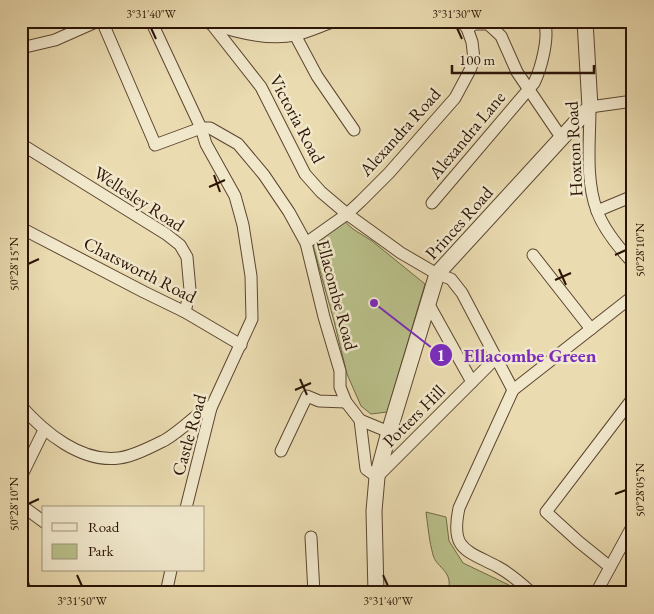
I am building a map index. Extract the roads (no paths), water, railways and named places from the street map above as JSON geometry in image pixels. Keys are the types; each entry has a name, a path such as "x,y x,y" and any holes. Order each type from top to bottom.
{"street":[{"path":"21,48 55,40 98,21"},
{"path":"102,21 155,144 201,128 151,21"},
{"path":"210,22 246,31 274,35 294,34 329,21"},
{"name":"Alexandra Lane","path":"432,203 528,90 539,73 546,34 544,21"},
{"name":"Hoxton Road","path":"585,21 590,107 591,186 597,211 604,226 633,263"},
{"name":"Victoria Road","path":"210,22 261,87 305,174 321,192 347,214 401,253 437,274 451,279 462,293 513,390"},
{"path":"470,24 488,24 501,36 517,72 561,137"},
{"name":"Alexandra Road","path":"306,243 347,214 389,173 455,98 474,59 470,24"},
{"path":"294,34 317,76 354,130"},
{"path":"590,107 633,101"},
{"name":"Princes Road","path":"376,593 374,511 377,477 437,274 590,107"},
{"name":"Ellacombe Road","path":"201,128 210,128 238,144 264,175 289,212 306,243 324,317 340,371 340,387 346,402 360,420 389,432"},
{"name":"Castle Road","path":"186,506 211,408 252,319 250,276 243,225 235,196 206,144 201,128"},
{"name":"Wellesley Road","path":"21,144 166,234 180,245 186,257 190,290 185,312"},
{"path":"597,211 633,196"},
{"name":"Chatsworth Road","path":"21,228 185,312 241,345"},
{"path":"533,255 591,329"},
{"path":"532,593 514,576 470,554 462,547 458,537 456,522 459,508 513,390 633,296"},
{"path":"428,303 472,382"},
{"name":"Potters Hill","path":"377,477 496,358"},
{"path":"281,451 307,396 319,401 346,402"},
{"path":"610,567 546,512 633,398"},
{"path":"21,406 44,430 88,456 119,458 165,440 207,407 211,408"},
{"path":"360,420 366,469 377,477"},
{"path":"21,477 44,430"},
{"path":"21,504 42,520"},
{"path":"596,593 633,525"},
{"path":"311,537 314,593"},
{"path":"171,572 166,591 180,593"},
{"path":"21,585 25,593"}],"place":[{"name":"Ellacombe Green","path":"374,303"}]}
